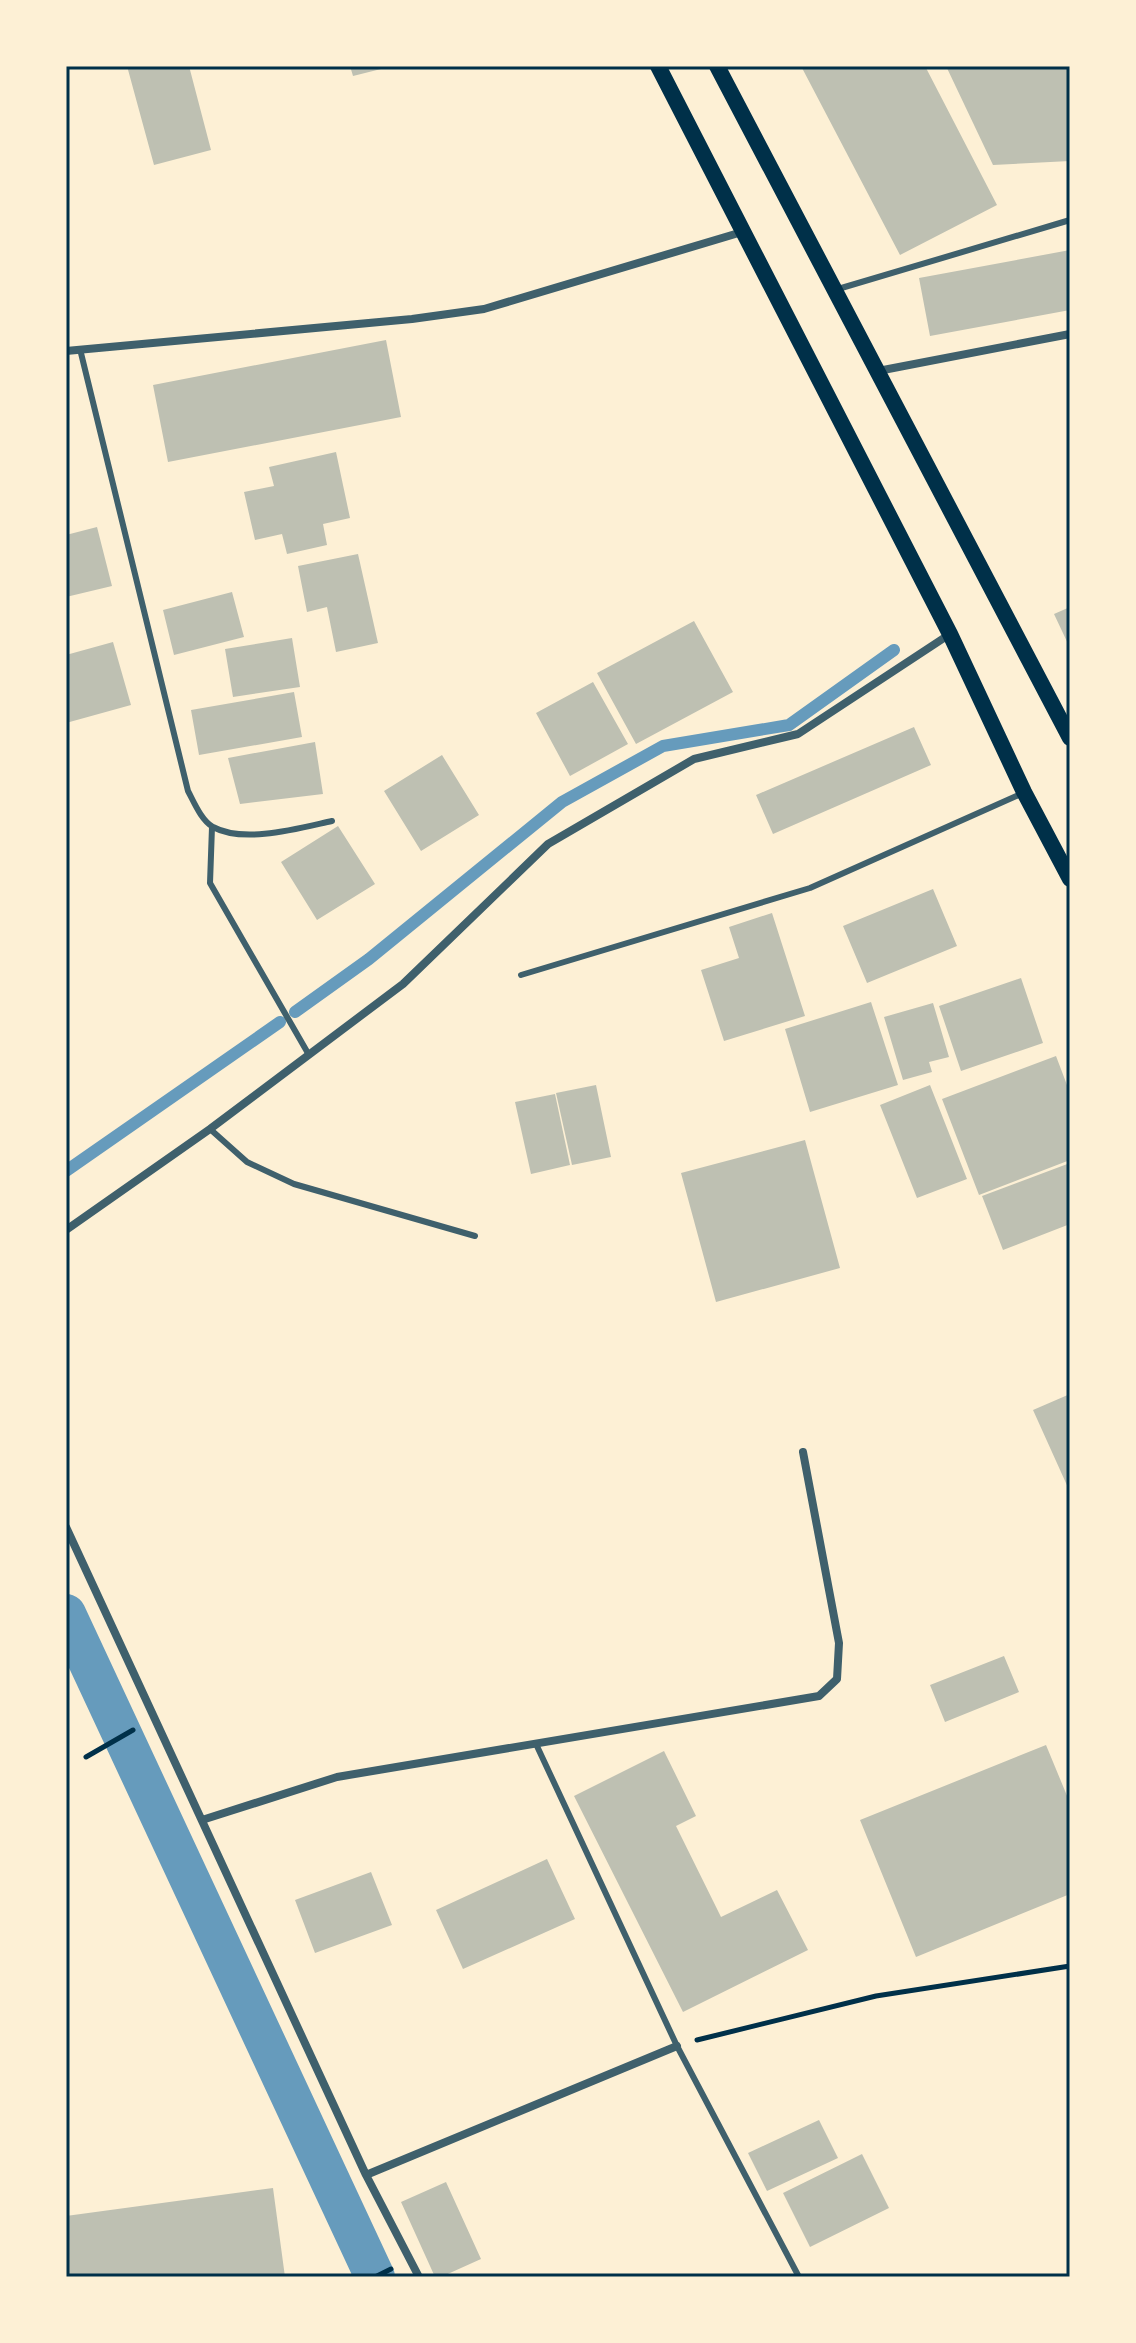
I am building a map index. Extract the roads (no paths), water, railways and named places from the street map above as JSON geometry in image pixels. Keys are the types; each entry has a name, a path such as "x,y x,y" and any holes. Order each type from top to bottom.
{"main road":[{"path":"658,66 950,634 1024,792 1070,879"},
{"path":"717,66 1070,738"}],"street":[{"path":"66,351 412,319 484,309 742,232"},
{"path":"877,371 1070,334"},
{"path":"66,1230 210,1129 403,984 548,844 694,759 798,734 950,634"},
{"path":"202,1820 337,1777 819,1696 837,1679 839,1643 803,1452"},
{"path":"66,1527 366,2175 419,2277"},
{"path":"366,2175 677,2046"}],"lane":[{"path":"835,290 1070,220"},
{"path":"80,349 188,791 212,827 268,835 332,821"},
{"path":"521,975 810,888 1024,792"},
{"path":"212,827 210,883 309,1055"},
{"path":"210,1129 247,1162 294,1184 475,1236"},
{"path":"536,1744 677,2046 799,2277"}],"waterway":[{"path":"295,1012 369,959 562,802 663,746 789,725 894,650"},
{"path":"66,1171 280,1022"},
{"path":"66,1614 375,2277"}]}
